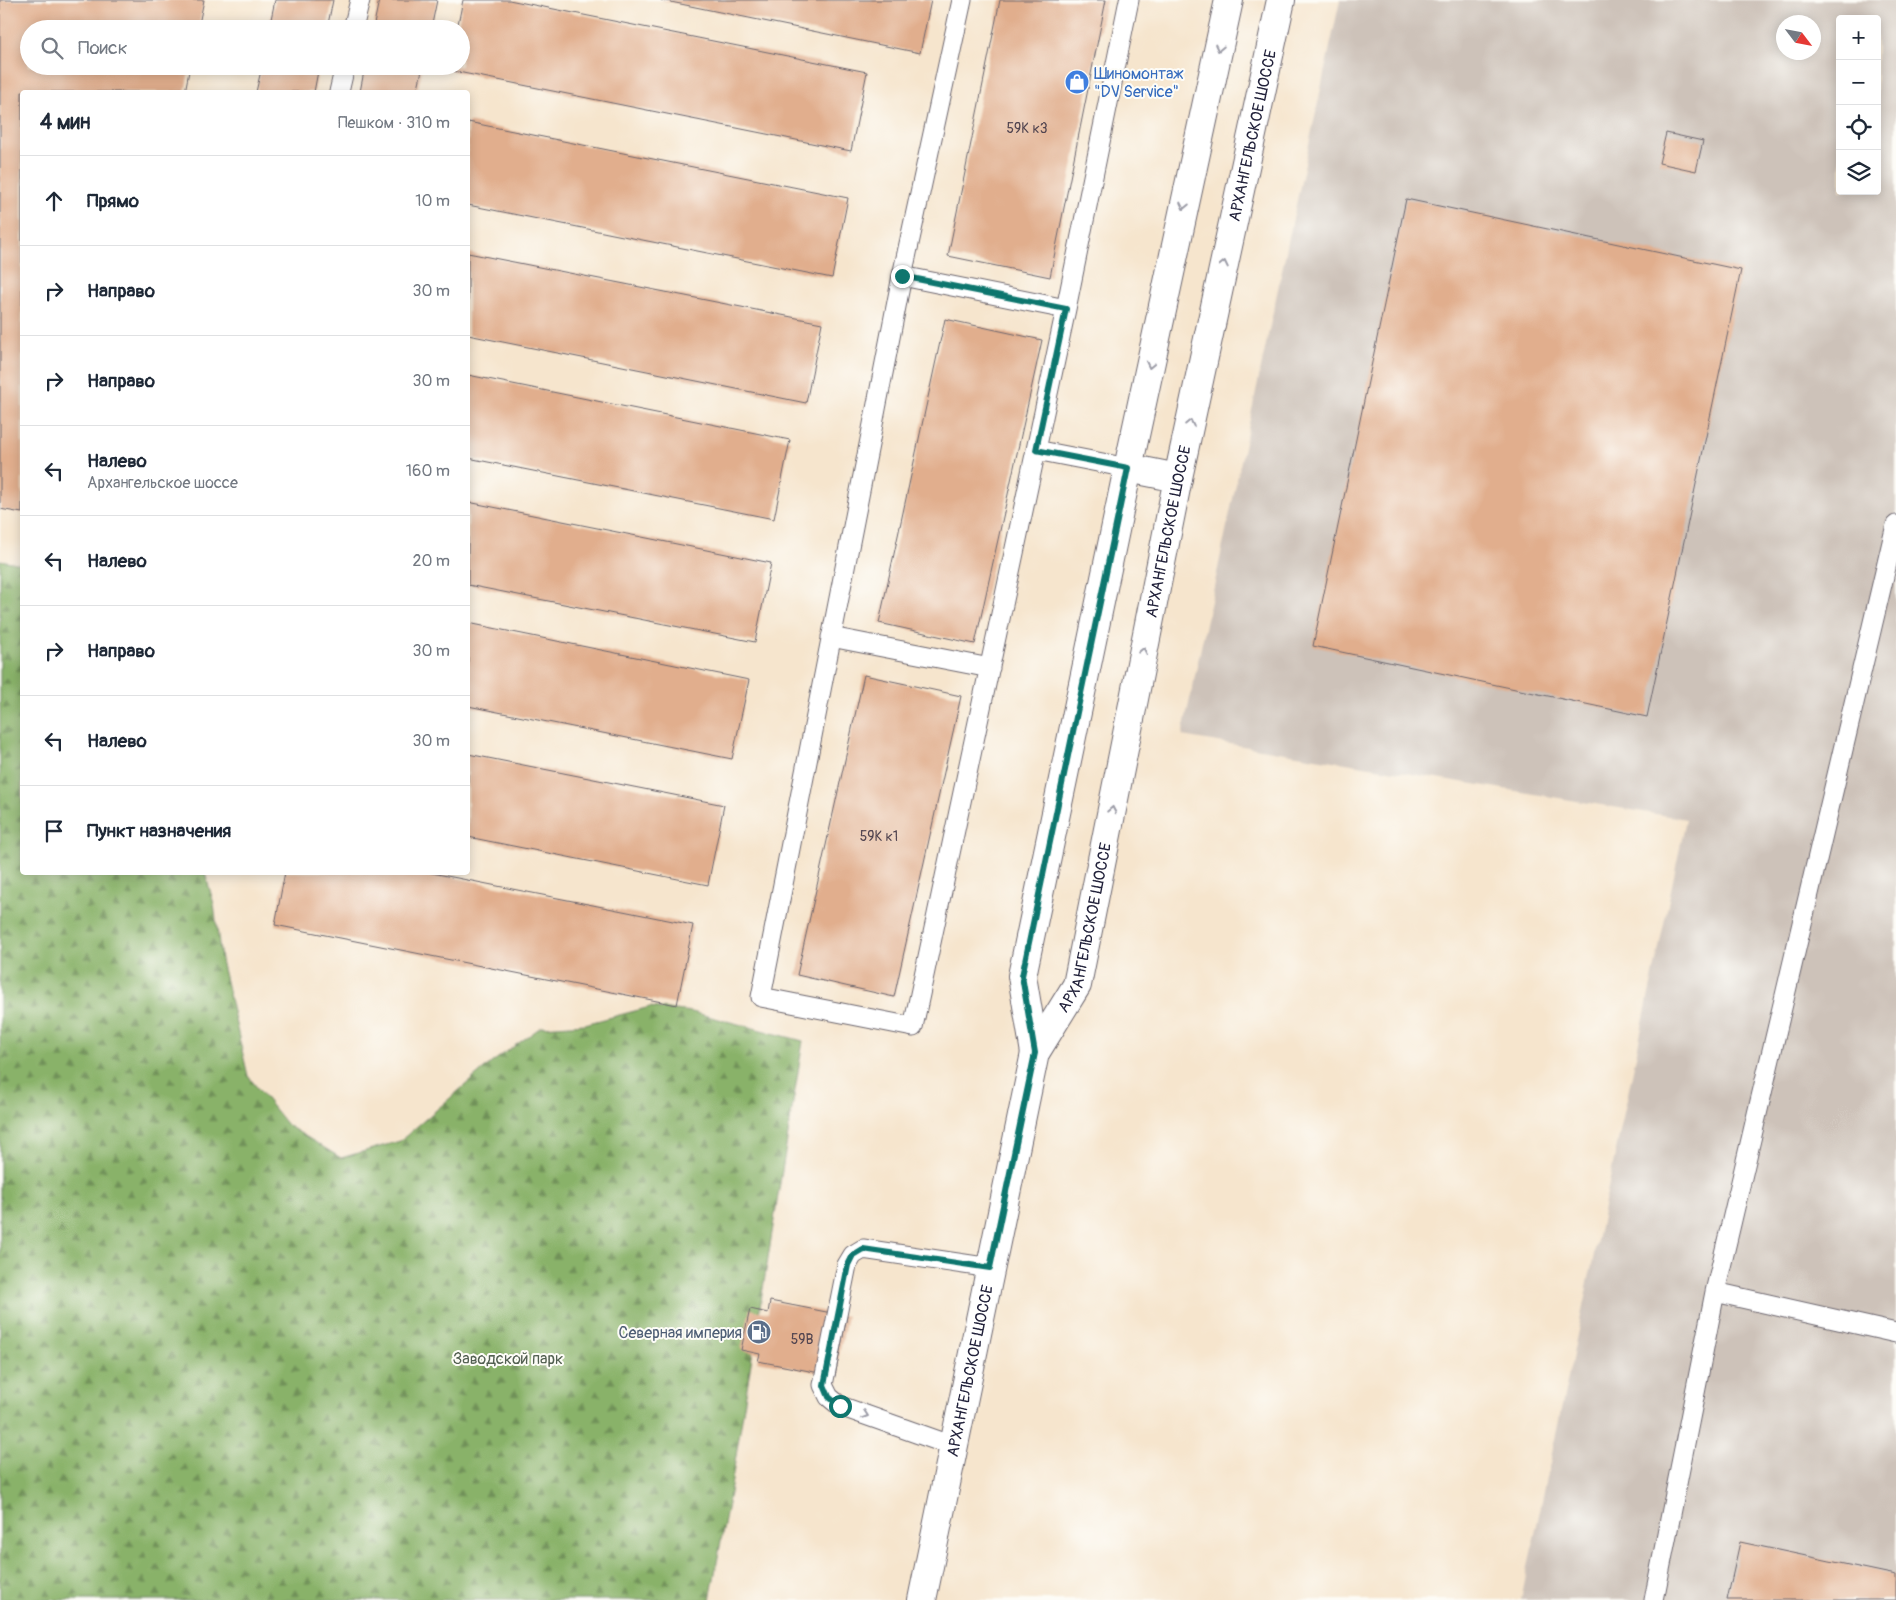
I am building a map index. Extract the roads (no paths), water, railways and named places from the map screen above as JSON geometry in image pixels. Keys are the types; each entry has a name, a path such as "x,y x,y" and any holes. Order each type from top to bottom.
{"main road":[{"name":"АРХАНГЕЛЬСКОЕ ШОССЕ","path":"1035,1053 1022,976 1128,468 1229,0"},
{"name":"АРХАНГЕЛЬСКОЕ ШОССЕ","path":"922,1600 1035,1053 1077,985 1178,478 1281,0"},
{"path":"1128,468 1178,478"}],"lane":[{"path":"356,20 360,0"},
{"path":"962,0 902,276 761,997 913,1027 1066,309 1129,0"},
{"path":"339,90 343,75"},
{"path":"902,276 1066,309"},
{"path":"1036,450 1128,468"},
{"path":"1654,1600 1715,1292 1896,526"},
{"path":"831,637 990,668"},
{"path":"953,1446 840,1406 829,1397 824,1385 848,1265 853,1255 863,1249 990,1268"},
{"path":"1715,1292 1896,1333"}],"place":[{"name":"Шиномонтаж \"DV Service\"","path":"1077,82"},
{"name":"Северная империя","path":"759,1332"}],"park label":[{"name":"Заводской парк","path":"508,1358"}]}
